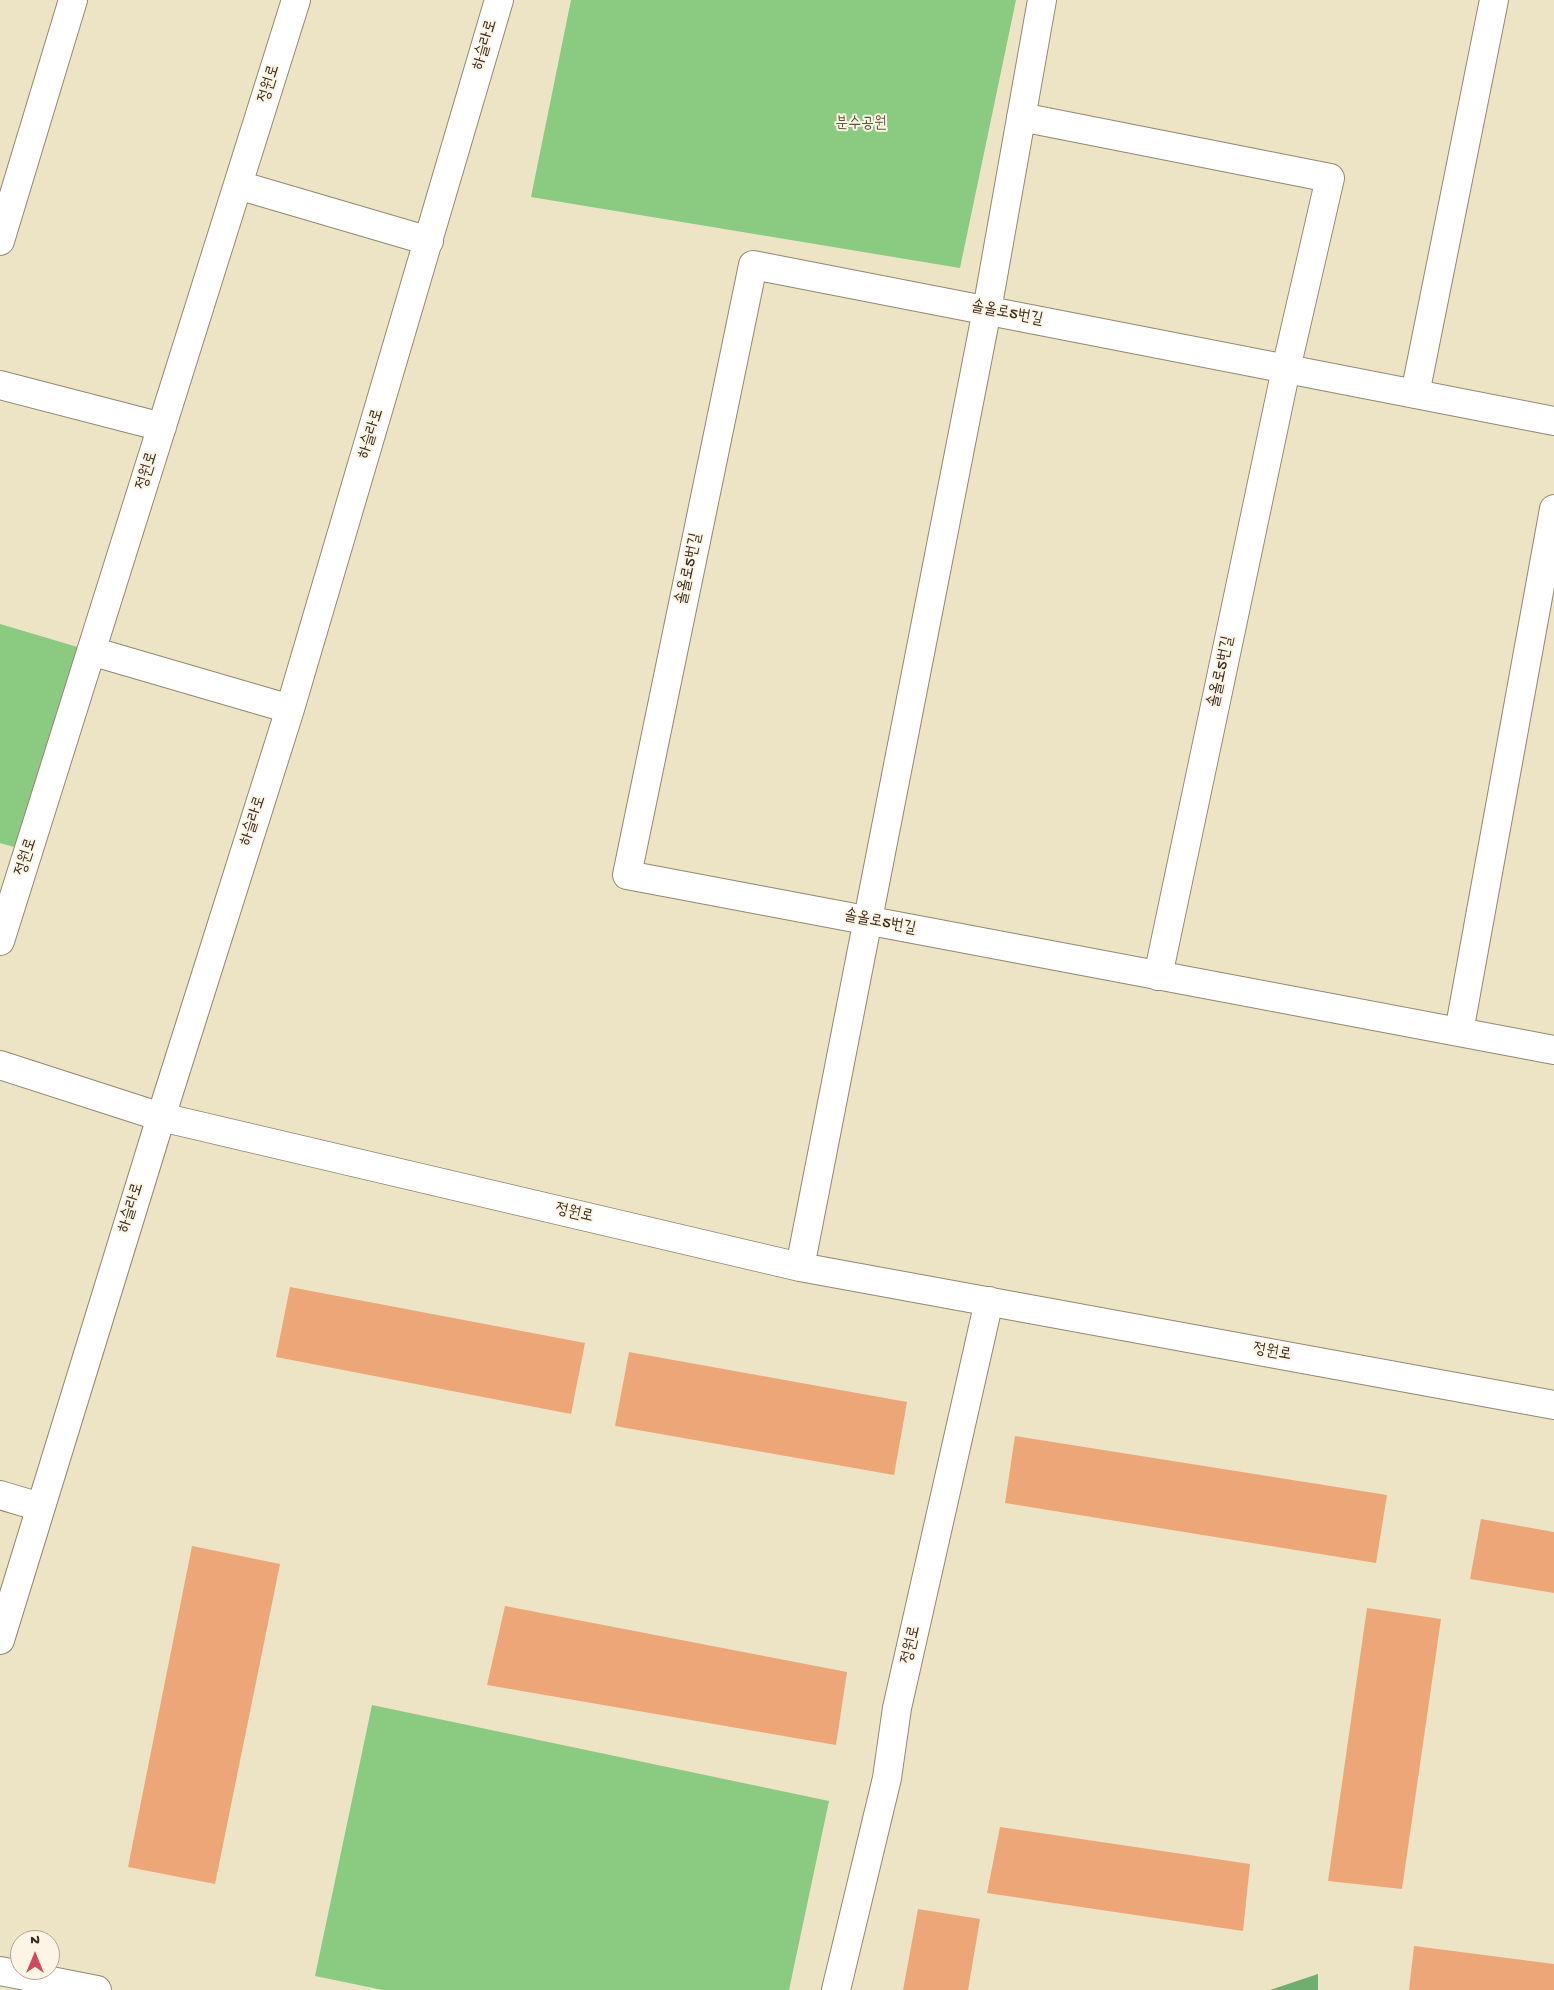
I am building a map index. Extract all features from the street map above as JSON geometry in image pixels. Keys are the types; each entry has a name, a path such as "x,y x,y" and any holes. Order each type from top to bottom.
{"street":[{"path":"0,241 73,0"},
{"name":"정원로","path":"0,941 296,0"},
{"name":"하슬라로","path":"0,1640 160,1117 290,709 499,0"},
{"path":"800,1267 866,920 987,310 1042,0"},
{"path":"1416,394 1494,0"},
{"path":"1021,116 1330,178 1286,369"},
{"path":"238,185 429,241"},
{"name":"솔올로5번길","path":"1554,421 753,265 627,875 1554,1050"},
{"name":"솔올로5번길","path":"1158,976 1286,369"},
{"path":"0,385 162,426"},
{"path":"1459,1032 1554,509"},
{"path":"92,651 290,709"},
{"name":"정원로","path":"0,1065 160,1117 800,1267 1554,1405"},
{"name":"정원로","path":"836,1990 887,1778 897,1708 989,1301"},
{"path":"0,1495 40,1507"},
{"path":"0,1971 98,1990"}],"green space":[{"name":"분수공원","path":"571,0 1016,0 960,268 531,197"},
{"path":"0,624 91,651 28,851 0,843"},
{"path":"372,1705 829,1801 789,1990 383,1990 315,1976"},
{"path":"1318,1974 1318,1990 1270,1990"}],"building":[{"path":"290,1287 585,1343 571,1414 276,1357"},
{"path":"629,1352 907,1402 894,1475 615,1426"},
{"path":"1015,1436 1387,1495 1376,1563 1005,1503"},
{"path":"1481,1519 1554,1532 1554,1593 1470,1579"},
{"path":"192,1546 280,1564 215,1884 128,1867"},
{"path":"505,1606 847,1672 836,1745 487,1685"},
{"path":"1367,1608 1441,1619 1402,1889 1328,1881"},
{"path":"1000,1827 1250,1864 1243,1931 987,1893"},
{"path":"918,1909 980,1919 968,1990 903,1990"},
{"path":"1414,1946 1554,1964 1554,1990 1409,1990"}]}
